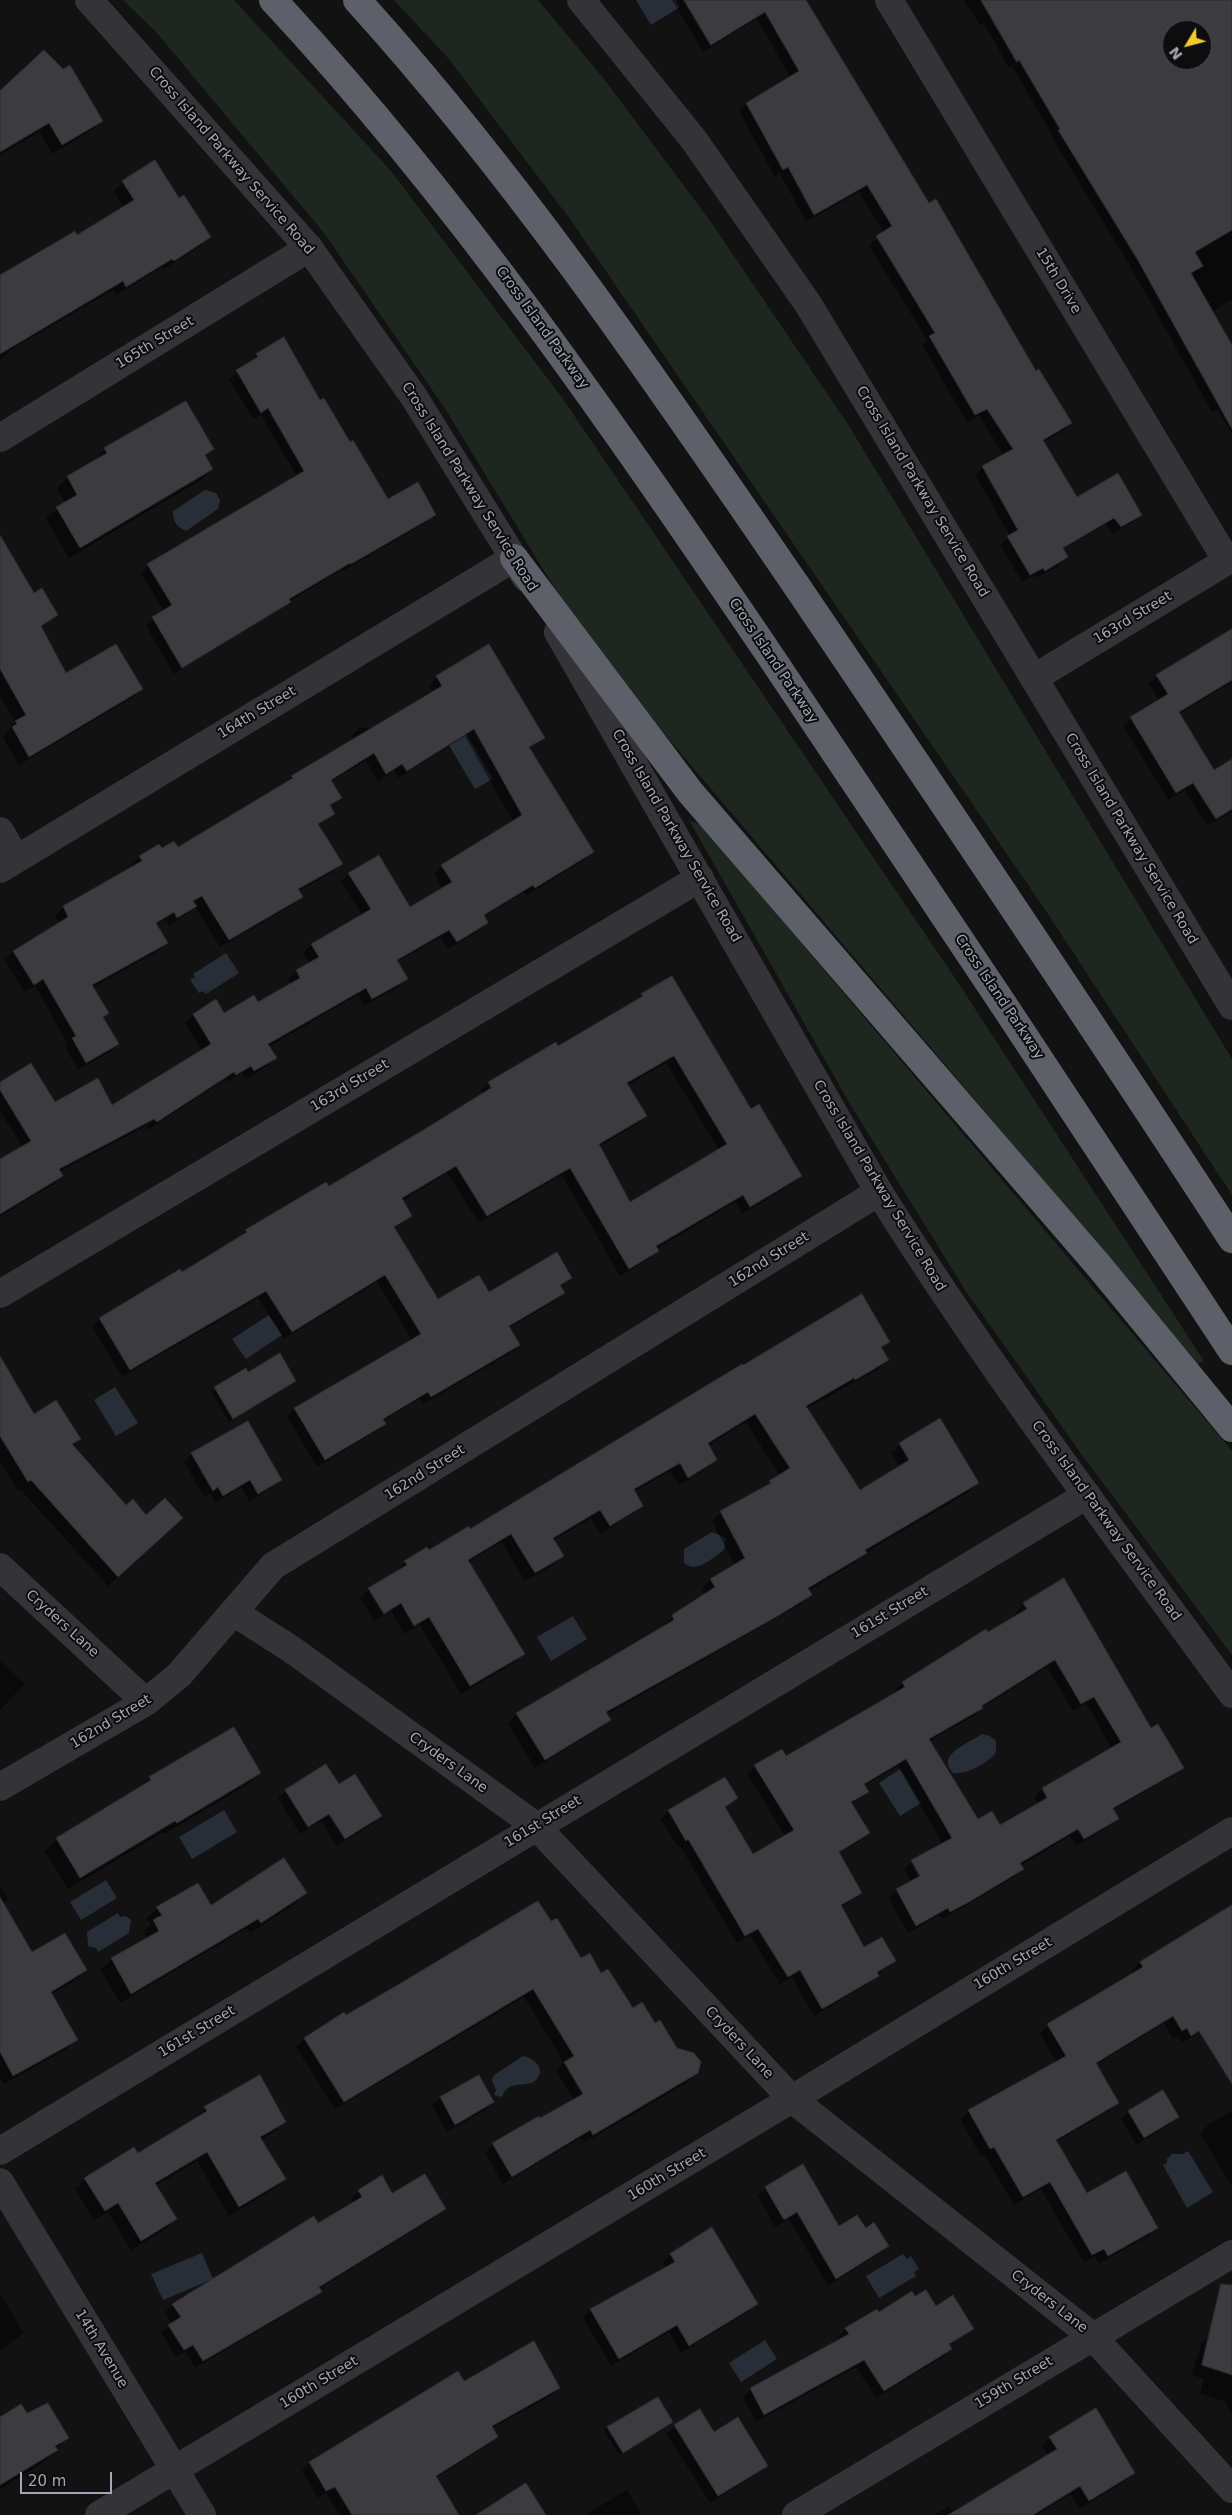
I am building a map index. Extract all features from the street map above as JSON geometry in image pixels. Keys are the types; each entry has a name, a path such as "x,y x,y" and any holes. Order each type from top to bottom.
{"highway":[{"name":"Cross Island Parkway","path":"273,0 361,98 442,196 514,289 588,391 939,906 1232,1351"},
{"path":"356,0 423,76 500,171 582,279 644,366 936,791 1232,1239"},
{"path":"514,558 690,792 1116,1287 1232,1428"}],"street":[{"name":"Cross Island Parkway Service Road","path":"89,0 309,248 414,397 514,558 700,878 879,1192 956,1313 1232,1694"},
{"name":"Cross Island Parkway Service Road","path":"580,0 694,140 808,304 1232,1006"},
{"name":"15th Drive","path":"889,0 1229,560"},
{"name":"165th Street","path":"0,438 309,248"},
{"name":"164th Street","path":"8,864 514,558"},
{"name":"163rd Street","path":"1034,678 1229,560"},
{"path":"0,831 8,864"},
{"name":"163rd Street","path":"0,1294 700,878"},
{"name":"162nd Street","path":"0,1787 146,1702 179,1675 273,1566 879,1192"},
{"name":"161st Street","path":"0,2151 1087,1495"},
{"name":"Cryders Lane","path":"0,1567 146,1702"},
{"name":"Cryders Lane","path":"233,1612 291,1649 536,1826 792,2099 1092,2336 1232,2489"},
{"name":"160th Street","path":"99,2515 792,2099 1232,1831"},
{"name":"14th Avenue","path":"0,2182 202,2515"},
{"name":"159th Street","path":"796,2515 1092,2336 1232,2254"}],"shaded area":[{"path":"123,0 234,0 391,171 563,399 957,981 1204,1361 1196,1365 1004,1134 616,677 577,625 446,410 324,233 157,33"},
{"path":"394,0 538,0 604,79 711,222 849,426 1232,1059 1232,1195 1044,908 570,219 449,59"},
{"path":"636,0 676,0 680,7 651,25"},
{"path":"205,490 216,493 220,500 218,509 186,531 176,523 173,511"},
{"path":"465,732 493,779 475,789 447,742"},
{"path":"689,820 701,825 1232,1451 1232,1655 1082,1455 965,1290 850,1104"},
{"path":"226,953 239,973 206,994 203,991 199,993 190,980 195,977 193,974"},
{"path":"269,1315 282,1335 246,1359 232,1339"},
{"path":"115,1387 138,1423 116,1436 94,1400"},
{"path":"712,1532 726,1538 724,1550 699,1566 689,1566 684,1563 684,1549"},
{"path":"573,1616 587,1639 551,1661 537,1637"},
{"path":"982,1734 990,1736 996,1741 994,1754 985,1763 974,1769 953,1773 948,1761 951,1755"},
{"path":"900,1769 921,1803 900,1816 879,1783"},
{"path":"224,1810 237,1832 192,1859 179,1837"},
{"path":"106,1880 117,1898 81,1920 70,1902"},
{"path":"118,1913 120,1917 126,1916 131,1920 129,1933 98,1952 96,1948 88,1946 87,1932"},
{"path":"523,2056 532,2059 538,2065 540,2073 538,2077 531,2083 508,2088 502,2097 494,2095 496,2090 492,2080 494,2075"},
{"path":"1188,2151 1213,2192 1187,2208 1163,2165 1167,2163 1167,2159 1172,2154 1183,2154"},
{"path":"202,2253 213,2279 163,2300 151,2274"},
{"path":"903,2254 907,2259 911,2256 919,2269 914,2272 916,2276 879,2298 866,2276"},
{"path":"765,2340 777,2359 741,2382 729,2363"}],"building":[{"path":"684,0 806,0 929,203 936,199 1036,371 1039,369 1072,423 1043,440 1077,497 1118,473 1142,515 1121,527 1114,518 1063,548 1068,557 1045,571 1043,568 1030,575 1007,536 1018,530 982,466 1013,449 987,409 975,415 929,336 935,333 876,236 892,226 867,185 814,215 788,167 783,170 746,103 799,71 765,12 711,45"},
{"path":"981,0 1232,0 1232,230 1195,252 1203,266 1191,273 1232,345 1232,429 1136,257 1058,130 1060,129 1019,60 1017,62"},
{"path":"44,50 63,69 70,65 103,121 62,145 49,123 0,152 0,91"},
{"path":"155,160 179,198 184,195 211,237 174,261 172,259 126,287 123,281 0,354 0,275 75,231 77,235 134,200 122,181"},
{"path":"284,337 320,400 324,398 350,442 353,440 388,499 418,482 436,515 289,599 291,602 182,668 152,617 172,605 147,564 304,471 268,408 261,413 236,370 258,357 256,354"},
{"path":"186,401 214,449 205,455 213,469 80,548 56,507 77,495 67,476 107,453 104,448"},
{"path":"0,535 34,593 42,588 58,615 41,626 66,673 116,644 143,689 29,757 12,727 17,724 15,721 26,715 0,669"},
{"path":"1232,629 1232,680 1179,712 1214,770 1232,759 1232,809 1216,819 1193,783 1176,793 1130,717 1168,694 1156,675"},
{"path":"489,644 545,738 529,747 594,852 535,888 533,885 484,915 488,923 457,942 449,930 397,960 408,979 372,999 366,988 268,1044 277,1058 254,1071 251,1066 236,1075 234,1072 157,1122 154,1119 59,1169 63,1176 0,1214 0,1159 31,1141 0,1090 0,1082 31,1063 55,1102 98,1078 112,1105 211,1044 193,1014 216,999 224,1013 254,995 258,1002 300,978 296,970 319,957 311,944 371,909 348,873 379,855 410,907 452,882 441,865 522,815 474,729 407,771 402,764 386,774 374,753 331,780 342,798 330,805 335,814 318,824 343,864 298,889 303,897 229,940 202,896 193,901 197,906 177,918 174,912 156,923 168,943 92,985 109,1013 103,1017 119,1044 86,1063 72,1038 76,1036 43,979 34,985 13,951 68,917 63,906 142,861 139,856 159,844 162,848 174,841 178,847 293,778 291,776 442,686 436,676"},
{"path":"672,976 751,1109 759,1104 802,1176 750,1207 743,1195 656,1246 659,1251 629,1269 570,1168 487,1216 456,1166 402,1198 412,1216 394,1227 438,1299 479,1275 489,1292 557,1252 572,1278 560,1285 565,1293 509,1326 520,1345 431,1397 428,1392 383,1419 386,1424 325,1460 294,1408 421,1334 385,1275 292,1332 266,1291 130,1370 99,1318 180,1269 182,1272 247,1232 245,1230 326,1182 329,1186 425,1129 491,1088 488,1082 556,1042 558,1046 643,996 641,994","holes":["674,1056 727,1144 630,1202 599,1144 647,1116 627,1083"]},
{"path":"862,1294 890,1342 881,1347 889,1360 806,1406 860,1490 909,1460 899,1443 940,1418 979,1483 865,1550 867,1553 808,1588 812,1595 606,1712 611,1720 545,1760 516,1713 674,1620 672,1615 715,1587 710,1579 745,1558 720,1511 771,1483 769,1481 790,1468 755,1414 708,1443 717,1460 688,1478 680,1463 634,1489 643,1506 610,1526 600,1510 553,1538 564,1556 535,1573 511,1534 468,1560 525,1654 470,1686 429,1617 414,1626 401,1603 384,1614 368,1588 407,1565 404,1561 427,1547 429,1550 469,1526 470,1529 742,1364"},
{"path":"280,1353 296,1381 233,1419 214,1387 246,1368 248,1372"},
{"path":"0,1356 34,1414 56,1400 81,1439 72,1444 126,1505 133,1499 146,1515 165,1498 183,1518 118,1577 31,1480 28,1482 0,1436"},
{"path":"248,1421 282,1480 258,1494 250,1480 223,1496 218,1487 213,1491 191,1453"},
{"path":"1064,1578 1151,1728 1158,1724 1184,1768 1113,1808 1119,1819 1084,1839 1078,1829 1020,1863 1024,1869 969,1902 950,1912 948,1908 916,1926 896,1889 920,1876 911,1860 952,1838 906,1759 864,1784 869,1792 851,1802 870,1833 839,1852 862,1893 841,1905 864,1947 882,1937 896,1961 877,1972 879,1976 822,2009 800,1970 788,1977 758,1929 745,1936 688,1839 686,1841 668,1810 725,1777 738,1798 725,1807 753,1854 794,1830 754,1765 782,1749 786,1756 905,1687 902,1682 986,1629 988,1632 1027,1609 1023,1603","holes":["1055,1660 1081,1704 1094,1697 1121,1742 1042,1788 1047,1798 1000,1825 992,1811 978,1819 929,1739 983,1708 982,1706"]},
{"path":"234,1727 261,1773 177,1823 175,1821 80,1878 56,1838 151,1780 149,1777"},
{"path":"326,1764 339,1784 355,1774 382,1816 345,1839 329,1814 308,1827 285,1790"},
{"path":"284,1858 307,1893 261,1923 258,1919 131,1994 111,1958 159,1931 153,1920 162,1915 156,1907 198,1883 211,1905"},
{"path":"0,1897 32,1952 65,1933 87,1970 51,1992 78,2040 13,2076 0,2052"},
{"path":"538,1901 551,1921 557,1918 581,1958 590,1953 601,1973 608,1969 633,2008 642,2002 655,2023 660,2020 677,2048 694,2053 701,2062 698,2073 593,2135 590,2130 512,2177 492,2143 583,2094 564,2062 574,2056 533,1989 344,2102 304,2038 344,2012 346,2015"},
{"path":"1232,1905 1232,2084 1199,2031 1191,2036 1187,2028 1182,2031 1173,2016 1096,2063 1119,2103 1056,2140 1087,2193 1126,2171 1158,2228 1108,2256 1104,2249 1092,2255 1050,2182 1023,2197 994,2147 990,2149 968,2110 1066,2056 1047,2024 1143,1967 1140,1962"},
{"path":"260,2075 286,2122 260,2137 286,2179 239,2207 207,2152 155,2183 177,2219 141,2241 118,2203 105,2211 84,2178 134,2147 138,2153 207,2111 204,2107"},
{"path":"479,2075 494,2102 455,2125 440,2097"},
{"path":"1163,2090 1179,2117 1144,2138 1128,2111"},
{"path":"803,2164 839,2226 857,2215 866,2228 874,2222 889,2246 836,2279 797,2212 784,2220 765,2187"},
{"path":"425,2174 446,2209 319,2287 322,2292 203,2361 193,2345 184,2350 168,2325 181,2317 172,2304 314,2216 318,2223 362,2197 358,2190 382,2175 392,2193"},
{"path":"712,2227 758,2304 689,2346 677,2325 619,2359 590,2309 675,2262 670,2254"},
{"path":"1221,2284 1232,2285 1232,2375 1202,2365"},
{"path":"926,2290 936,2306 953,2295 974,2329 949,2344 952,2349 884,2391 864,2360 764,2415 750,2388 849,2334 845,2328 877,2309 879,2312 912,2291 915,2296"},
{"path":"534,2341 560,2388 492,2426 498,2437 436,2476 459,2515 352,2515 335,2487 326,2491 309,2462 458,2371 464,2381"},
{"path":"658,2397 673,2422 623,2453 607,2427"},
{"path":"48,2403 69,2438 55,2446 58,2450 0,2485 0,2417 21,2404 27,2413"},
{"path":"1096,2408 1135,2473 1089,2501 1080,2486 1033,2515 948,2515 1057,2449 1049,2437"},
{"path":"700,2409 714,2432 738,2417 768,2466 718,2496 674,2425"},
{"path":"526,2483 546,2515 476,2515"}]}
